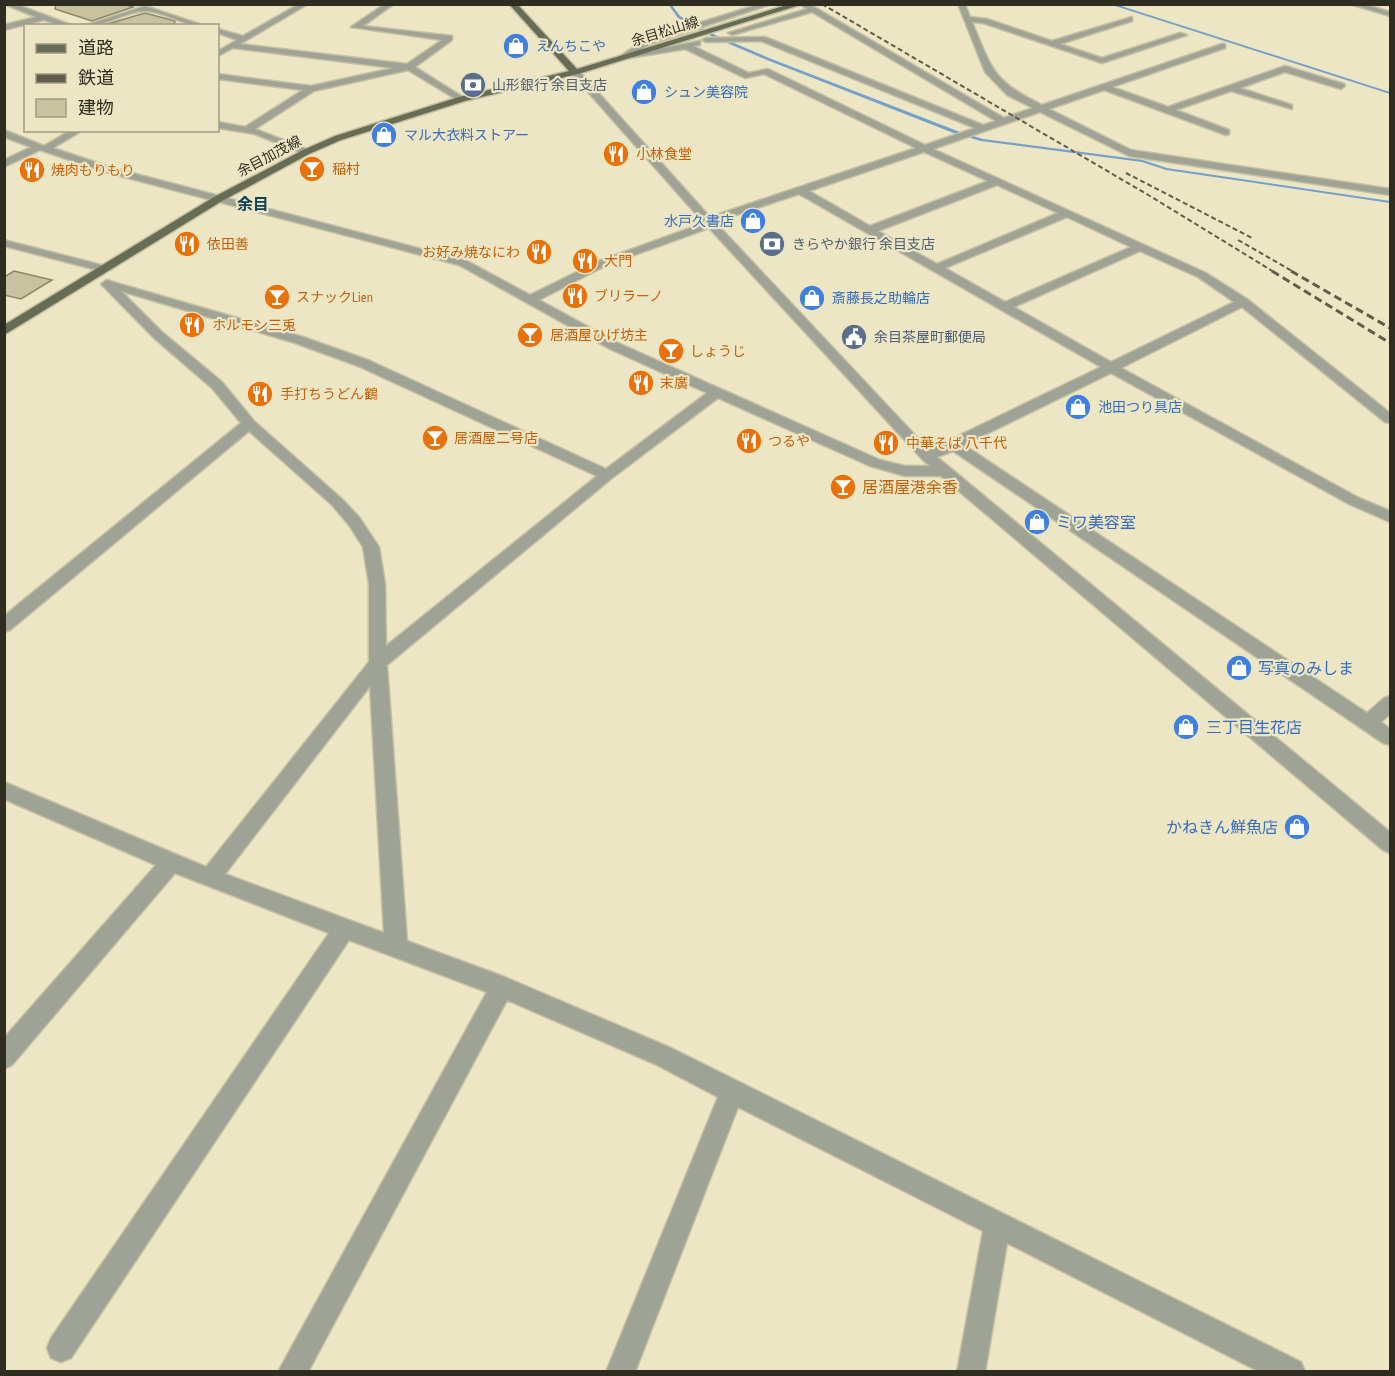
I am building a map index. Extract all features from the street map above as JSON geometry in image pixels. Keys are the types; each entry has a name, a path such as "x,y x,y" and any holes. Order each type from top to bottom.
{"main road":[{"path":"512,4 575,72"},
{"name":"余目松山線","path":"575,72 796,5"},
{"name":"余目加茂線","path":"106,277 218,199 306,152 372,125 462,99 575,72"},
{"path":"4,331 90,279"}],"street":[{"path":"219,53 304,4"},
{"path":"247,130 311,89 409,67 449,38 355,27 391,4"},
{"path":"623,57 648,42 769,4"},
{"path":"803,4 1002,121"},
{"path":"961,4 988,70 1010,93 1129,153 1390,192"},
{"path":"1353,4 1390,14"},
{"path":"11,6 64,24"},
{"path":"94,24 145,8 195,24"},
{"path":"623,57 686,46 812,10"},
{"path":"4,28 45,17"},
{"path":"967,19 984,21 1102,61 1183,35"},
{"path":"1052,44 1129,19"},
{"path":"219,31 244,39"},
{"path":"706,40 762,39 982,128"},
{"path":"233,46 409,67 462,99"},
{"path":"686,46 748,76 765,71 925,149 1202,276 1243,302 1390,419"},
{"path":"529,300 603,263 710,223 1222,46"},
{"path":"1168,110 1285,69 1341,86"},
{"path":"575,72 710,223 927,456 1390,844"},
{"path":"219,76 311,89"},
{"path":"1105,87 1226,132"},
{"path":"1231,88 1289,107"},
{"path":"219,125 247,130 306,152"},
{"path":"4,164 74,132"},
{"path":"4,133 109,170 463,263 614,345 875,463 905,471 944,471"},
{"path":"870,230 996,182"},
{"path":"801,191 1110,367 1354,501 1390,517"},
{"path":"936,268 1066,214"},
{"path":"4,243 363,363 607,475"},
{"path":"1005,307 1139,247"},
{"path":"90,279 106,277"},
{"path":"106,277 158,334 217,385 249,424 337,502 354,521 371,547 377,584 378,663 396,947"},
{"path":"927,456 954,445 1243,302"},
{"path":"210,878 378,663 607,475 717,393"},
{"path":"4,626 249,424"},
{"path":"954,445 1390,738"},
{"path":"1368,723 1390,703"},
{"path":"4,790 210,878 502,987 663,1056 1291,1371"},
{"path":"4,1057 172,861"},
{"path":"61,1348 345,928"},
{"path":"292,1371 502,987"},
{"path":"620,1371 732,1092"},
{"path":"971,1371 998,1224"}],"building":[{"path":"56,4 124,4 133,7 92,21 55,9"},
{"path":"145,13 175,21 174,24 107,24"},
{"path":"14,271 52,280 21,299 4,295 4,277"}],"waterway":[{"path":"669,4 679,17 714,36 958,133 983,140 1143,161 1166,169 1390,202"},
{"path":"1110,4 1390,93"}],"railway":[{"path":"822,4 1150,196 1274,272"},
{"path":"1126,173 1254,239"},
{"path":"1238,240 1294,272"},
{"path":"1272,271 1390,343"},
{"path":"1291,271 1390,328"}],"place":[{"name":"えんちこや","path":"516,46"},
{"name":"山形銀行 余目支店","path":"473,85"},
{"name":"シュン美容院","path":"644,92"},
{"name":"マル大衣料ストアー","path":"384,135"},
{"name":"小林食堂","path":"616,154"},
{"name":"稲村","path":"312,169"},
{"name":"焼肉もりもり","path":"32,170"},
{"name":"水戸久書店","path":"753,221"},
{"name":"依田善","path":"187,244"},
{"name":"きらやか銀行 余目支店","path":"772,244"},
{"name":"お好み焼なにわ","path":"539,252"},
{"name":"大門","path":"585,261"},
{"name":"ブリラーノ","path":"575,296"},
{"name":"スナックLien","path":"277,297"},
{"name":"斎藤長之助輪店","path":"812,298"},
{"name":"ホルモン三兎","path":"192,325"},
{"name":"居酒屋ひげ坊主","path":"530,335"},
{"name":"余目茶屋町郵便局","path":"854,337"},
{"name":"しょうじ","path":"671,351"},
{"name":"末廣","path":"641,383"},
{"name":"手打ちうどん鶴","path":"260,394"},
{"name":"池田つり具店","path":"1078,407"},
{"name":"居酒屋二号店","path":"435,438"},
{"name":"つるや","path":"749,441"},
{"name":"中華そば 八千代","path":"886,443"},
{"name":"居酒屋港余香","path":"843,487"},
{"name":"ミワ美容室","path":"1037,522"},
{"name":"写真のみしま","path":"1239,668"},
{"name":"三丁目生花店","path":"1186,727"},
{"name":"かねきん鮮魚店","path":"1297,827"}],"district":[{"name":"余目","path":"253,204"}]}
